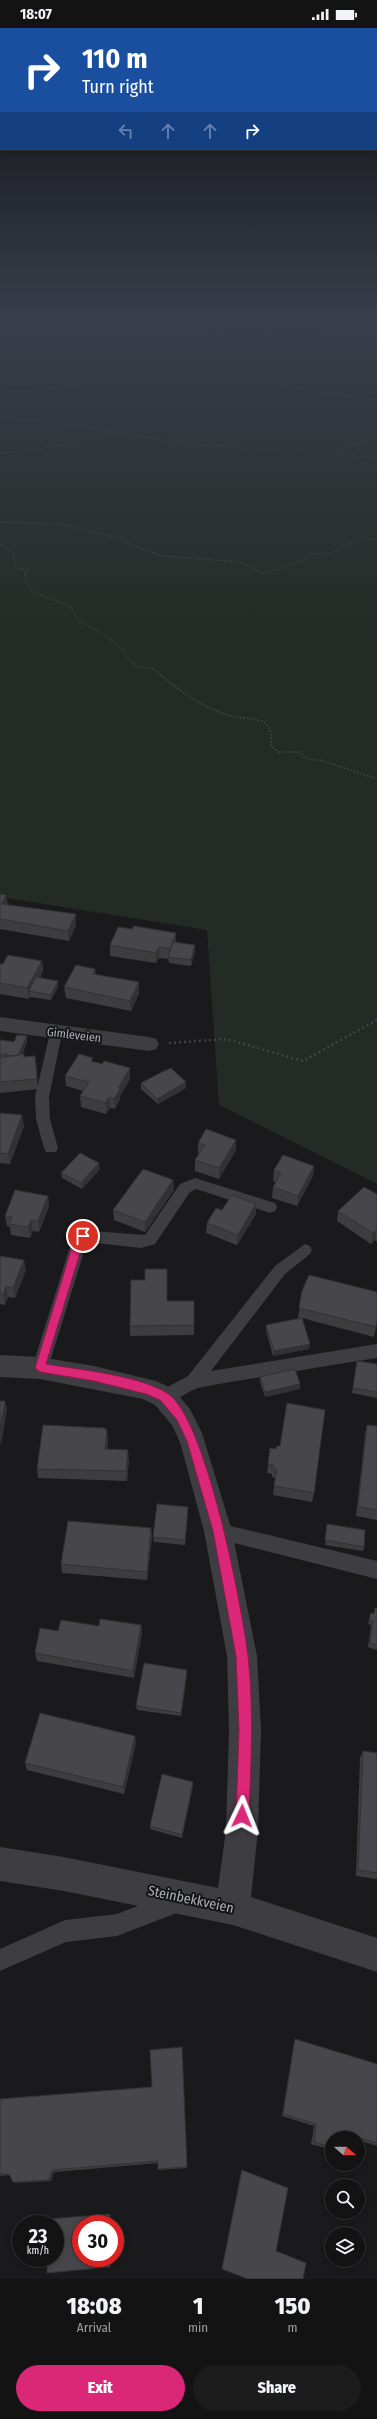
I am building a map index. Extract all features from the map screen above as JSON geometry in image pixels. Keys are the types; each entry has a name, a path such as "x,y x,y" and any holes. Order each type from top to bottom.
{"street":[{"name":"Gimleveien","path":"0,1024 56,1033 149,1044"},
{"path":"0,1366 40,1368 94,1376 147,1389 164,1397 181,1417 193,1441 218,1531 242,1656 246,1730 242,1830 233,1908"},
{"name":"Steinbekkveien","path":"0,1864 190,1897 233,1908 377,1955"}],"lane":[{"path":"51,1148 43,1119 42,1098 56,1033"},
{"path":"40,1368 76,1250 84,1231 141,1242 150,1240 184,1188 194,1183 270,1208"},
{"path":"194,1381 280,1270 306,1250"},
{"path":"164,1397 194,1381 377,1351"},
{"path":"218,1531 377,1570"},
{"path":"0,1960 65,1931 117,1925 190,1897"}],"path":[{"path":"57,423 185,443 334,452 377,459"},
{"path":"0,453 30,450 120,432"},
{"path":"334,452 377,437"},
{"path":"0,522 78,527 121,538 124,542 162,556 240,562 264,574 302,561 312,554 332,553 360,537 377,540"},
{"path":"0,545 13,552 16,568 28,570 24,574 31,591 71,607 78,621 105,634 124,650 127,658 136,666 154,669 184,695 227,715 250,720 257,719 266,723 271,732 271,746 278,752 300,752 305,758 323,761 377,779"},
{"path":"149,1044 226,1039 303,1061 377,1020"}],"shaded area":[{"path":"0,423 377,423 377,1184 219,1105 207,930 0,897"}],"building":[{"path":"0,894 6,895 2,904 76,914 68,931 0,919"},
{"path":"134,926 176,933 170,949 159,947 156,953 110,945 118,927 132,929"},
{"path":"173,942 195,945 191,960 168,957"},
{"path":"8,955 42,961 27,988 0,983 0,964 3,964"},
{"path":"76,965 95,969 93,974 139,982 130,1001 64,987"},
{"path":"36,977 58,981 51,995 29,991"},
{"path":"17,1035 27,1036 18,1055 0,1054 0,1040 14,1042"},
{"path":"24,1054 24,1057 35,1056 37,1079 0,1082 0,1058"},
{"path":"79,1054 93,1058 91,1061 102,1064 104,1061 130,1068 118,1088 120,1089 114,1099 109,1097 106,1103 80,1096 89,1082 65,1076"},
{"path":"171,1068 186,1082 157,1099 141,1083"},
{"path":"0,1113 22,1115 8,1154 0,1153"},
{"path":"206,1129 236,1140 219,1168 195,1160 205,1145 198,1143"},
{"path":"80,1153 99,1163 81,1183 61,1173"},
{"path":"283,1155 314,1166 298,1196 273,1187 281,1173 274,1170"},
{"path":"143,1169 173,1180 145,1222 113,1210"},
{"path":"364,1187 377,1194 377,1230 373,1233 338,1211"},
{"path":"15,1190 48,1196 38,1221 31,1220 28,1227 9,1224 12,1217 5,1216"},
{"path":"232,1195 256,1204 238,1235 207,1223 216,1208 222,1210"},
{"path":"0,1256 24,1260 13,1288 6,1287 3,1295 0,1294"},
{"path":"145,1269 167,1269 167,1301 194,1301 194,1325 130,1326 131,1280 145,1280"},
{"path":"309,1275 377,1292 376,1327 299,1308 302,1291"},
{"path":"302,1318 310,1344 274,1351 266,1325"},
{"path":"357,1361 377,1364 377,1392 353,1388"},
{"path":"295,1369 300,1384 265,1392 260,1377"},
{"path":"0,1401 5,1401 0,1430"},
{"path":"287,1403 325,1410 314,1493 274,1486 277,1469 273,1468 273,1465 268,1464 270,1448 276,1449 277,1446 280,1446"},
{"path":"43,1425 104,1428 107,1430 105,1449 128,1450 126,1471 37,1469"},
{"path":"367,1425 377,1426 377,1510 358,1507"},
{"path":"157,1504 188,1507 185,1540 153,1537"},
{"path":"68,1521 151,1528 147,1572 61,1564"},
{"path":"327,1524 365,1530 364,1547 325,1540"},
{"path":"375,1608 377,1608 377,1645 370,1643 373,1621 369,1620 371,1613 374,1614"},
{"path":"100,1619 141,1625 133,1671 35,1653 40,1628 58,1631 61,1620 99,1626"},
{"path":"144,1663 187,1670 181,1713 136,1706"},
{"path":"40,1713 135,1736 123,1787 25,1763"},
{"path":"363,1751 377,1753 377,1873 358,1870"},
{"path":"162,1774 193,1782 182,1835 150,1826"},
{"path":"295,2039 377,2064 377,2143 365,2140 365,2131 325,2131 325,2145 314,2142 316,2124 283,2114"},
{"path":"182,2047 187,2167 158,2169 158,2161 52,2170 49,2180 13,2182 9,2174 0,2174 0,2099 152,2087 150,2050"},
{"path":"242,2170 288,2188 276,2251 306,2263 303,2279 248,2279 222,2269"},
{"path":"72,2217 72,2267 110,2267 47,2273 47,2267 64,2267 64,2218"}],"route":[{"path":"83,1236 76,1250 40,1368 94,1376 147,1389 164,1397 181,1417 193,1441 218,1531 242,1656 246,1730 242,1816"}]}
